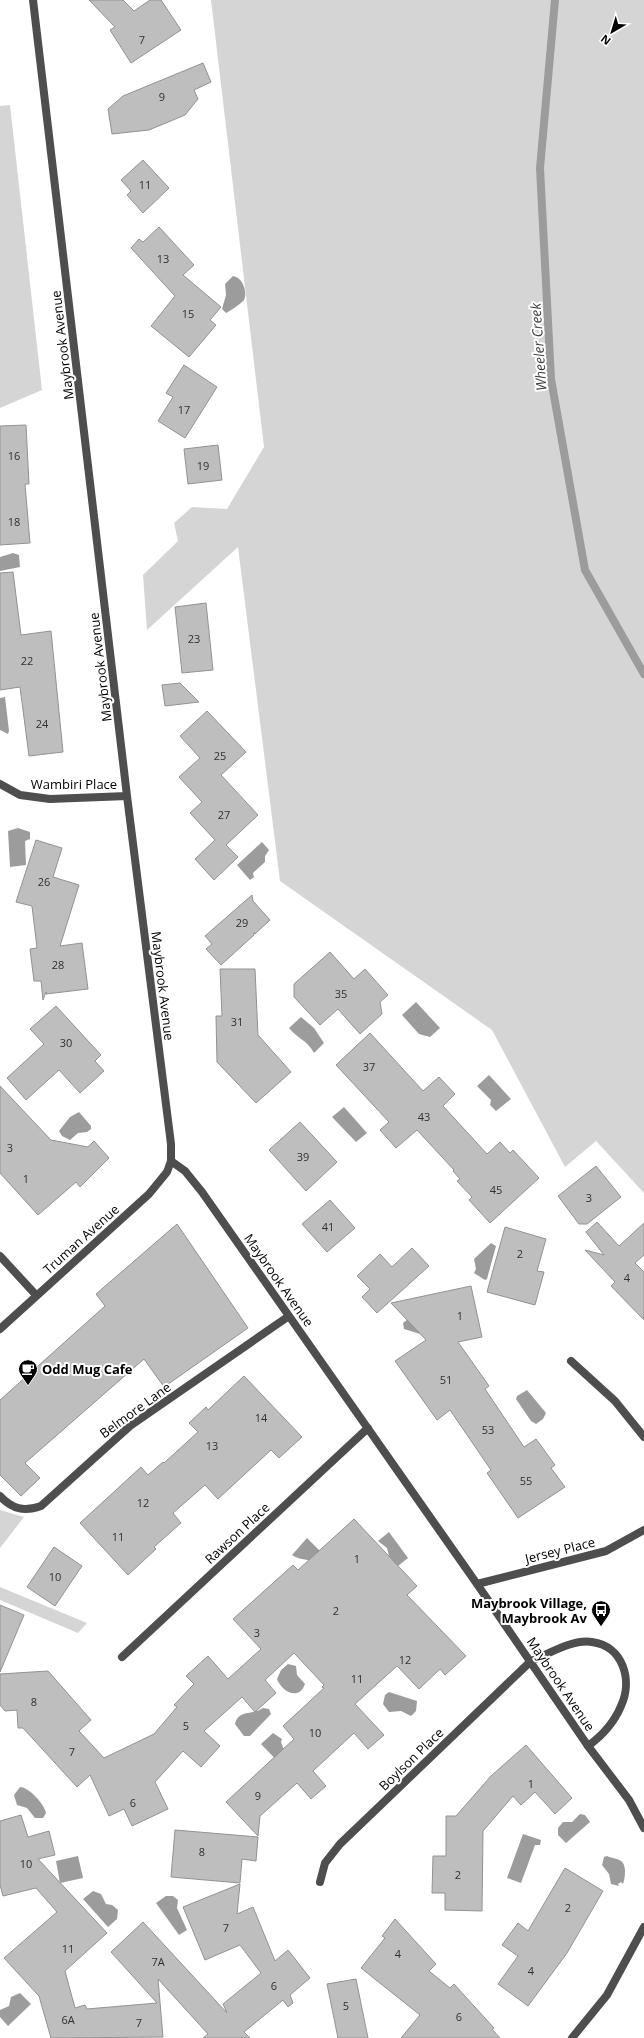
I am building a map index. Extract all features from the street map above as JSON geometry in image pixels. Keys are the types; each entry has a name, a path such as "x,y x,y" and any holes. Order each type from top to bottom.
{"street":[{"name":"Maybrook Avenue","path":"33,0 127,796 171,1144 171,1161 185,1171 202,1192 531,1661 588,1746 629,1800 644,1828"},
{"name":"Wambiri Place","path":"0,784 20,795 50,799 127,796"},
{"name":"Truman Avenue","path":"0,1329 149,1194 167,1172 171,1161"},
{"path":"0,1256 36,1296"},
{"name":"Belmore Lane","path":"0,1496 10,1505 19,1509 32,1510 40,1506 130,1426 289,1316"},
{"path":"571,1361 615,1401 644,1437"},
{"name":"Rawson Place","path":"122,1657 368,1428"},
{"name":"Jersey Place","path":"477,1584 606,1551 644,1530"},
{"path":"531,1661 574,1643 591,1642 603,1645 614,1652 622,1663 627,1679 622,1705 601,1737 588,1746"},
{"name":"Boylson Place","path":"320,1882 326,1862 340,1844 531,1661"},
{"path":"572,2038 607,1995 643,1928"}],"shaded area":[{"path":"211,0 644,0 644,1193 596,1141 565,1167 492,1030 280,881 238,547 147,630 143,575 178,541 174,523 192,507 227,509 264,447"},
{"path":"10,105 42,390 0,408 0,106"},
{"path":"233,276 239,279 243,285 245,289 245,296 241,303 226,313 222,309 226,295 225,284"},
{"path":"13,553 19,555 20,567 0,571 0,557"},
{"path":"5,697 9,731 8,734 0,730 0,698"},
{"path":"18,828 30,832 30,839 25,841 26,865 10,867 8,831"},
{"path":"262,842 269,850 265,856 265,862 253,873 254,877 250,880 237,865"},
{"path":"416,1002 440,1028 430,1037 419,1034 402,1015"},
{"path":"301,1017 314,1028 324,1043 314,1053 305,1042 289,1028"},
{"path":"489,1075 511,1099 496,1111 490,1105 491,1100 477,1086"},
{"path":"344,1107 367,1133 356,1142 332,1117"},
{"path":"79,1112 91,1126 91,1129 87,1132 78,1133 70,1140 62,1136 59,1131 70,1117"},
{"path":"491,1243 496,1246 487,1279 485,1280 474,1273 476,1269 474,1259"},
{"path":"425,1305 430,1337 404,1329 403,1323"},
{"path":"527,1390 546,1413 543,1419 536,1424 531,1421 516,1399 517,1396"},
{"path":"0,1510 24,1517 0,1548"},
{"path":"389,1532 408,1558 398,1566 390,1560 387,1548 378,1541"},
{"path":"307,1538 331,1562 305,1560 292,1555"},
{"path":"0,1587 87,1623 78,1633 0,1600"},
{"path":"288,1664 296,1666 297,1675 305,1684 299,1692 291,1693 286,1691 279,1684 277,1679 281,1670"},
{"path":"389,1692 417,1701 416,1711 411,1716 401,1711 389,1712 383,1704 385,1695"},
{"path":"263,1708 269,1709 271,1714 250,1736 244,1736 235,1724 239,1716"},
{"path":"273,1733 282,1739 281,1742 284,1750 285,1769 261,1744"},
{"path":"20,1787 28,1790 40,1801 46,1813 43,1818 35,1818 27,1808 17,1805 14,1795"},
{"path":"580,1814 585,1815 590,1822 566,1843 558,1835 558,1828 563,1822 572,1822"},
{"path":"523,1834 541,1840 540,1845 535,1845 521,1883 507,1878"},
{"path":"78,1856 83,1878 60,1883 56,1861"},
{"path":"607,1856 619,1860 624,1865 624,1881 623,1884 621,1882 618,1884 619,1886 611,1884 609,1874 602,1865 604,1857"},
{"path":"93,1891 101,1894 106,1904 112,1905 118,1910 117,1919 108,1927 83,1899"},
{"path":"166,1896 173,1896 178,1900 177,1908 187,1930 179,1935 156,1903"},
{"path":"20,1993 31,2004 8,2026 0,2017 0,2010 9,2006 11,1997"}],"building":[{"path":"89,0 123,0 134,11 150,0 161,0 181,30 131,63 110,30 115,27"},
{"path":"203,63 211,82 194,90 198,99 185,115 149,130 112,134 108,109 123,96"},
{"path":"143,160 169,188 143,213 127,195 131,191 121,180"},
{"path":"159,227 194,265 183,275 221,307 210,320 216,325 189,357 151,326 175,296 131,248 139,239 143,242"},
{"path":"184,365 217,387 185,438 158,421 173,397 166,393"},
{"path":"26,425 29,484 25,484 30,543 0,545 0,426"},
{"path":"218,445 222,480 188,484 184,449"},
{"path":"13,572 21,635 51,631 63,752 29,756 20,687 0,690 0,573"},
{"path":"206,603 213,670 182,673 175,607"},
{"path":"180,683 199,702 165,706 162,685"},
{"path":"207,711 246,752 221,775 258,815 226,845 238,857 214,880 195,859 215,840 190,813 202,802 179,777 200,758 180,736"},
{"path":"36,840 62,848 53,877 79,885 60,946 82,943 88,989 46,994 46,992 43,1000 41,981 34,981 30,949 37,948 32,906 16,902"},
{"path":"252,895 253,901 270,920 255,934 254,932 254,935 221,965 206,949 212,944 205,936"},
{"path":"330,952 354,979 365,969 388,995 380,1002 382,1014 360,1034 338,1009 320,1025 294,997 294,984"},
{"path":"220,969 255,969 258,1035 291,1072 256,1103 217,1062 216,1016 222,1016"},
{"path":"56,1006 101,1055 95,1061 104,1071 80,1093 59,1070 26,1100 7,1078 44,1044 30,1029"},
{"path":"370,1033 423,1091 439,1077 455,1094 443,1106 487,1154 500,1142 510,1153 513,1150 539,1178 490,1223 469,1200 472,1197 457,1181 460,1179 453,1171 454,1170 417,1130 396,1148 380,1130 389,1122 336,1065"},
{"path":"0,1086 51,1140 88,1147 94,1141 109,1158 80,1187 76,1182 38,1215 0,1173"},
{"path":"300,1122 337,1162 306,1191 269,1150"},
{"path":"596,1166 621,1197 587,1224 579,1224 558,1196"},
{"path":"330,1200 355,1228 327,1252 302,1224"},
{"path":"597,1222 619,1246 644,1223 644,1255 635,1263 644,1272 644,1320 611,1286 615,1282 585,1250 604,1255 586,1232"},
{"path":"177,1224 248,1328 164,1387 144,1359 25,1463 40,1478 21,1496 0,1475 0,1400 105,1306 96,1294"},
{"path":"505,1227 546,1239 537,1271 544,1272 535,1305 487,1292"},
{"path":"412,1248 429,1266 377,1313 362,1297 370,1289 357,1276 380,1254 392,1267"},
{"path":"471,1286 482,1337 458,1342 489,1386 485,1389 524,1447 536,1439 555,1465 551,1468 565,1487 518,1518 487,1473 491,1470 450,1410 437,1420 395,1361 426,1340 391,1303"},
{"path":"244,1376 302,1437 279,1458 271,1450 218,1499 205,1485 173,1513 181,1523 154,1547 156,1549 128,1575 80,1523 141,1467 148,1475 163,1462 164,1463 198,1432 189,1423 206,1407 208,1410"},
{"path":"354,1519 417,1586 407,1595 466,1656 445,1675 440,1669 419,1689 397,1666 355,1704 384,1735 368,1749 354,1733 313,1771 326,1786 311,1799 297,1783 260,1816 258,1836 226,1802 294,1739 283,1726 324,1688 322,1687 324,1685 294,1653 265,1680 276,1693 255,1712 242,1697 204,1731 220,1746 201,1767 183,1751 155,1782 168,1809 132,1826 124,1809 109,1816 90,1775 77,1787 23,1728 18,1728 17,1710 5,1711 0,1705 0,1674 48,1671 91,1720 79,1731 104,1758 154,1734 177,1707 174,1705 194,1684 186,1676 208,1656 228,1679 261,1649 233,1619 293,1565 298,1570"},
{"path":"54,1547 82,1566 55,1606 27,1587"},
{"path":"0,1605 24,1615 0,1672"},
{"path":"526,1745 572,1798 555,1814 535,1792 521,1805 513,1796 483,1831 482,1911 445,1910 445,1893 432,1893 433,1856 446,1856 446,1816 456,1816 491,1776"},
{"path":"21,1815 28,1837 49,1831 55,1855 38,1859 107,1933 65,1971 75,2008 85,2005 87,2009 157,2003 111,1952 143,1922 227,2013 223,2004 261,1973 240,1945 205,1960 183,1907 240,1884 237,1914 253,1907 275,1961 288,1950 310,1978 290,1995 293,2003 288,2007 283,2000 244,2032 250,2038 203,2038 208,2034 158,1979 163,2037 51,2038 39,1996 4,1958 57,1912 36,1888 3,1896 0,1885 0,1821"},
{"path":"175,1830 258,1837 256,1861 242,1859 240,1883 171,1877"},
{"path":"565,1868 603,1891 567,1953 528,2006 498,1984 518,1956 502,1945 518,1923 528,1931"},
{"path":"395,1919 436,1964 429,1971 450,1988 454,1984 494,2028 492,2029 500,2038 401,2038 420,2015 361,1968 385,1938 382,1936"},
{"path":"356,1979 368,2038 338,2038 327,1984"}],"waterway":[{"name":"Wheeler Creek","path":"555,0 540,168 551,379 585,570 644,674"}],"place":[{"name":"Odd Mug Cafe","path":"28,1386"},
{"name":"Maybrook Village, Maybrook Av","path":"601,1627"}]}
